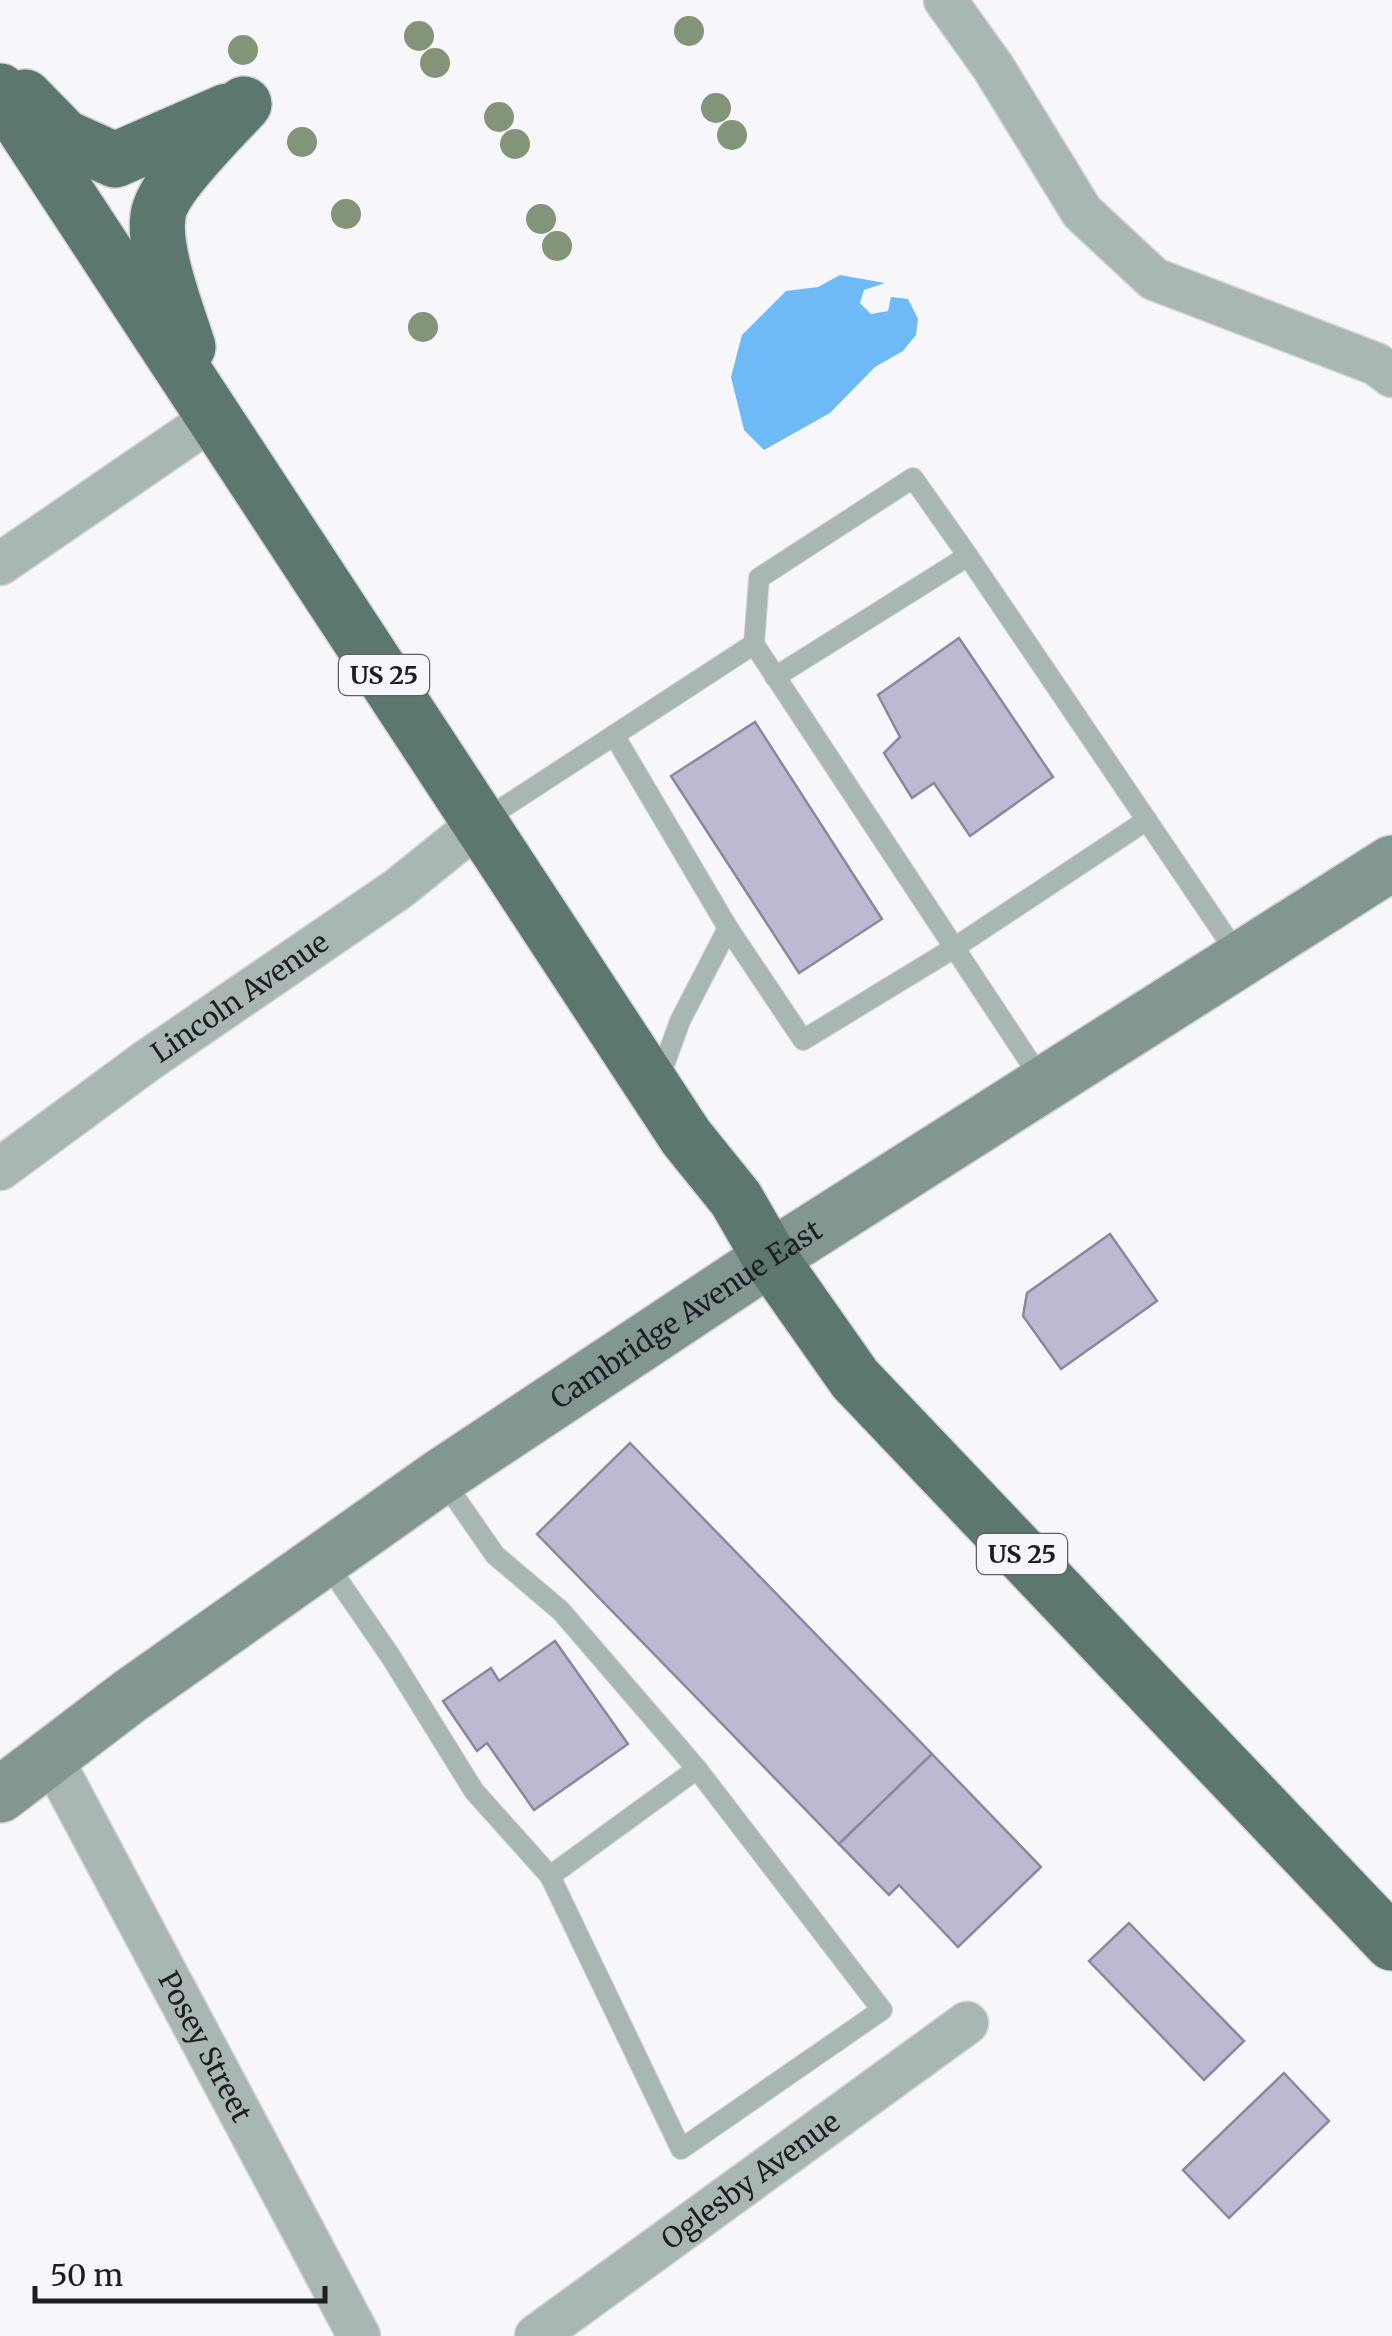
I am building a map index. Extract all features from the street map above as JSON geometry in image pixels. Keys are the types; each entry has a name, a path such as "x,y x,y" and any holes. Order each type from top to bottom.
{"highway":[{"path":"0,72 64,136 115,160 244,104 190,162 157,214 164,269 210,413"},
{"name":"US 25","path":"0,91 655,1091 736,1199 770,1258 855,1379 1392,1943"}],"main road":[{"name":"Cambridge Avenue East","path":"0,1795 130,1696 440,1476 770,1258 1392,864"}],"street":[{"path":"945,0 994,66 1082,212 1154,279 1376,364 1392,376"},
{"path":"0,564 210,413"},
{"name":"Lincoln Avenue","path":"0,1170 148,1060 398,889 480,823"},
{"name":"Posey Street","path":"51,1757 359,2336"},
{"name":"Oglesby Avenue","path":"536,2336 967,2023"}],"lane":[{"path":"1044,1084 754,644 759,578 914,478 1241,959"},
{"path":"775,677 968,556"},
{"path":"480,823 754,644"},
{"path":"614,735 728,928 803,1040 954,948 1147,820"},
{"path":"655,1091 680,1021 728,928"},
{"path":"324,1560 391,1657 474,1791 550,1876 681,2149 882,2010 697,1769 561,1610 495,1554 440,1476"},
{"path":"550,1876 697,1769"}],"water":[{"path":"840,275 885,283 864,290 860,303 871,314 888,311 891,297 908,299 918,319 916,335 903,351 875,367 830,413 764,450 744,430 731,377 742,335 786,291 818,287"}],"building":[{"path":"959,638 1053,777 970,836 934,783 912,798 884,753 900,737 878,695"},
{"path":"755,722 882,919 799,973 671,776"},
{"path":"1110,1234 1157,1301 1061,1369 1023,1316 1027,1293"},
{"path":"630,1443 932,1754 839,1844 537,1534"},
{"path":"555,1641 628,1744 534,1810 487,1743 477,1751 443,1701 491,1668 499,1681"},
{"path":"932,1754 1041,1867 958,1947 899,1885 889,1895 839,1844"},
{"path":"1129,1923 1244,2041 1204,2080 1089,1961"},
{"path":"1284,2073 1329,2121 1229,2218 1183,2170"}]}
